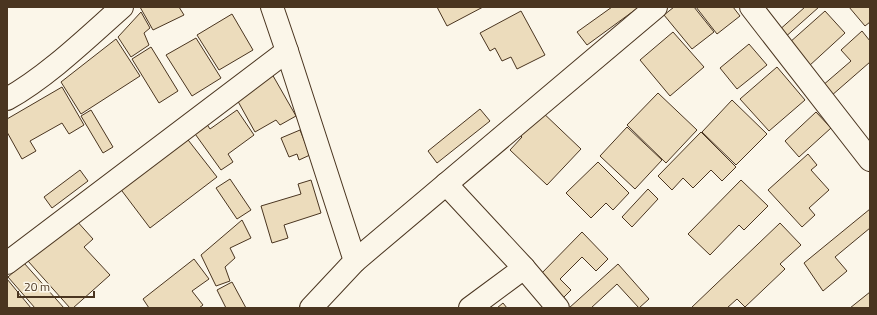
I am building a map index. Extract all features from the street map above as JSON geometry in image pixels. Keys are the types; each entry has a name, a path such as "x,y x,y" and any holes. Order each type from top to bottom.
{"street":[{"path":"7,99 26,88 86,39 122,7"},
{"path":"272,7 355,261"},
{"path":"311,308 355,261 656,7"},
{"path":"751,7 870,160"},
{"path":"7,263 287,51"},
{"path":"446,184 524,268 558,308"},
{"path":"470,308 524,268"}],"building":[{"path":"140,7 179,7 184,15 153,30"},
{"path":"437,7 483,7 447,26"},
{"path":"612,7 639,7 587,45 577,32"},
{"path":"674,7 694,7 714,32 692,49 664,15"},
{"path":"696,7 733,7 740,16 717,34"},
{"path":"805,7 819,7 783,39 777,32"},
{"path":"849,7 870,7 870,22 865,26"},
{"path":"521,11 545,55 517,69 511,57 502,61 495,48 490,51 480,33"},
{"path":"825,11 845,33 809,66 789,43"},
{"path":"141,12 150,28 144,33 149,45 131,57 118,37"},
{"path":"232,14 253,50 219,70 197,35"},
{"path":"862,31 870,41 870,62 831,96 822,86 851,61 841,50"},
{"path":"673,32 704,67 670,96 640,60"},
{"path":"196,38 221,78 192,96 166,55"},
{"path":"116,39 140,76 81,114 61,82"},
{"path":"749,44 767,65 737,89 720,68"},
{"path":"151,47 178,91 159,103 132,59"},
{"path":"777,67 805,100 769,131 740,99"},
{"path":"272,74 296,116 280,125 276,120 255,132 235,96"},
{"path":"62,87 84,125 69,134 62,123 30,141 36,151 22,159 7,132 7,119"},
{"path":"658,93 697,130 666,163 627,125"},
{"path":"732,100 767,134 736,165 702,132"},
{"path":"480,109 490,121 437,163 428,151"},
{"path":"539,109 581,149 547,185 510,150 522,137 517,132"},
{"path":"91,110 113,147 103,153 81,116"},
{"path":"237,110 254,135 228,154 233,162 221,170 193,131 206,123 210,129"},
{"path":"816,112 831,128 799,157 785,141"},
{"path":"627,127 662,160 635,189 600,156"},
{"path":"300,130 310,155 299,160 297,154 289,157 281,138"},
{"path":"701,132 736,167 722,181 711,170 693,188 683,178 672,190 658,176"},
{"path":"185,136 217,177 150,228 119,187"},
{"path":"808,154 817,165 811,170 829,190 809,208 815,215 802,227 768,190"},
{"path":"598,162 629,193 613,210 606,203 591,218 566,193"},
{"path":"80,170 88,181 52,208 44,197"},
{"path":"230,179 251,210 237,219 216,188"},
{"path":"311,180 321,213 284,225 288,238 272,243 261,206 301,194 298,184"},
{"path":"741,180 768,206 744,230 739,225 710,255 688,234"},
{"path":"648,189 658,199 632,227 622,217"},
{"path":"870,209 870,228 835,257 847,271 823,291 804,263"},
{"path":"75,219 93,239 84,247 110,275 73,308 70,308 28,261"},
{"path":"242,220 251,238 230,248 235,258 225,267 230,281 216,286 201,255"},
{"path":"780,223 801,245 780,264 785,269 745,307 737,299 727,308 691,308"},
{"path":"582,232 608,259 596,271 582,257 560,279 571,290 562,299 539,276"},
{"path":"194,259 209,279 192,291 203,305 199,308 149,308 143,299"},
{"path":"24,263 64,308 35,308 8,277"},
{"path":"618,264 649,299 639,308 617,284 591,308 569,308"},
{"path":"7,279 31,308 7,308"},
{"path":"232,282 246,308 226,308 217,290"},
{"path":"870,292 870,308 850,308"},
{"path":"503,303 507,308 497,308"}]}
